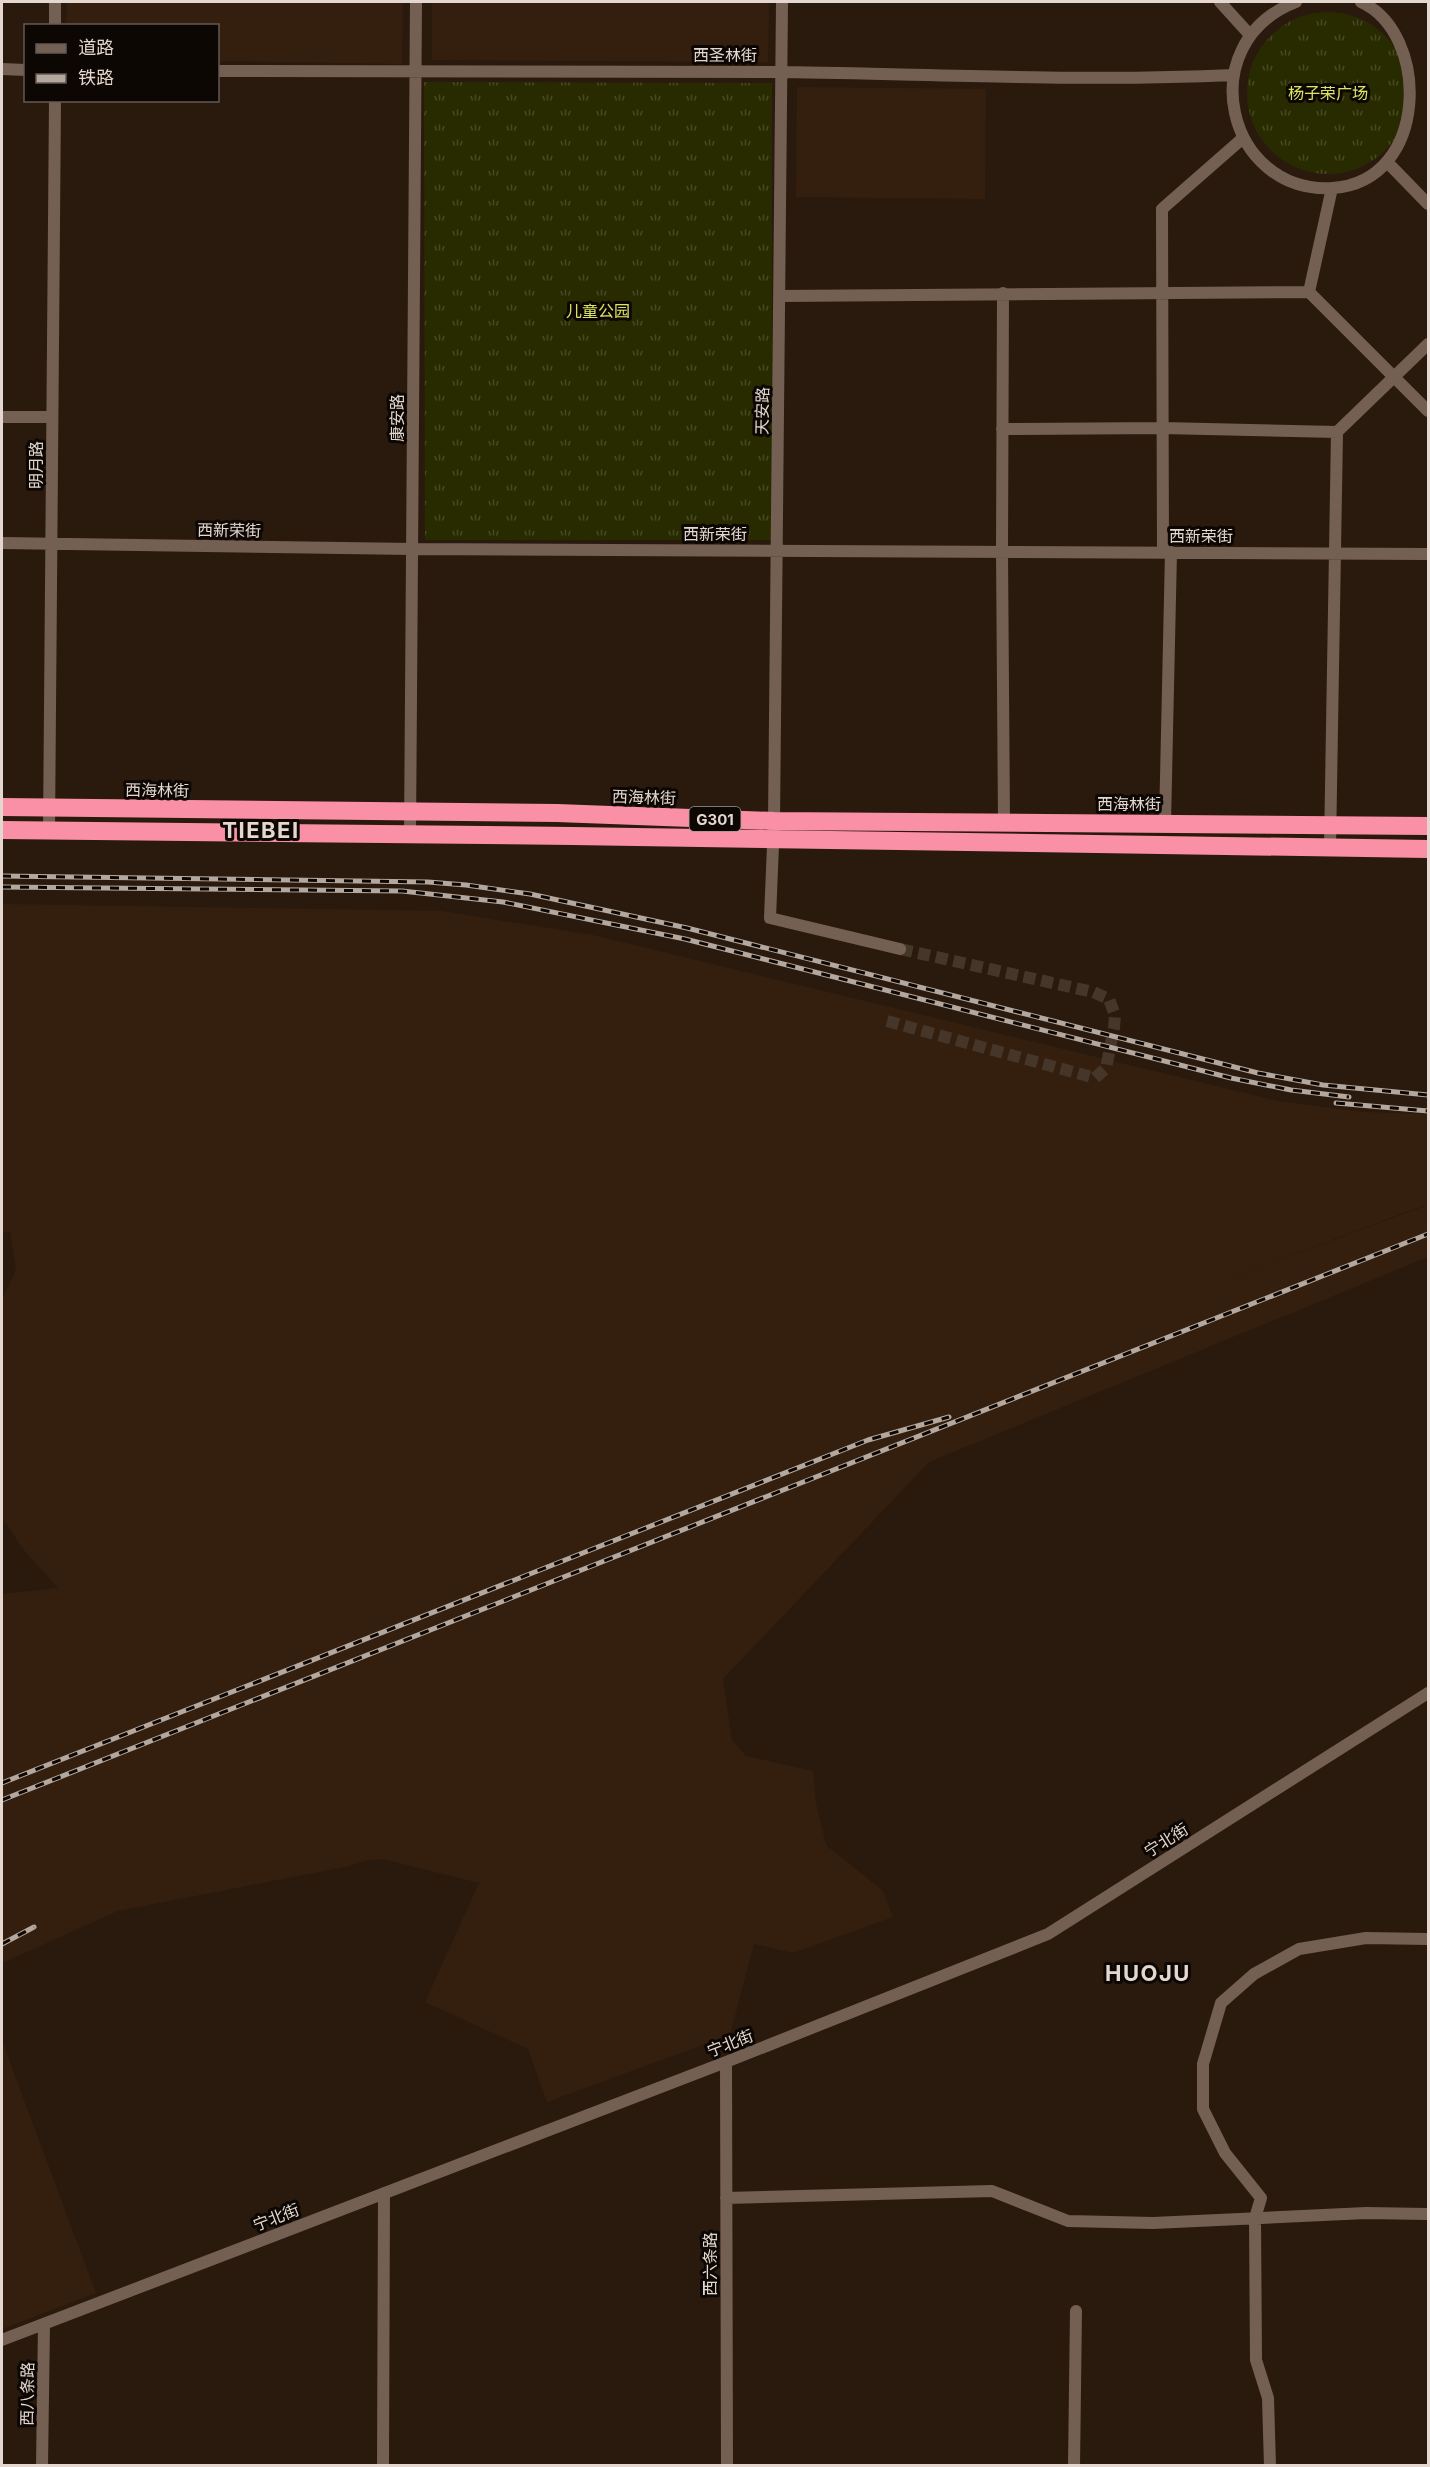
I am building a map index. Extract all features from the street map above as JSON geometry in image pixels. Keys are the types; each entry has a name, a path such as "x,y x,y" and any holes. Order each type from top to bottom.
{"highway":[{"name":"西海林街","path":"2,807 557,813 774,830 1428,849"},
{"name":"西海林街","path":"2,830 410,834 774,830 1004,822 1428,826"}],"street":[{"path":"55,2 55,24"},
{"name":"康安路","path":"410,834 416,2"},
{"name":"天安路","path":"782,2 774,830 770,918 900,949"},
{"path":"1220,2 1250,35"},
{"path":"1296,2 1283,7 1265,19 1250,35 1239,54 1233,75 1234,107 1243,138 1256,155 1281,175 1310,187 1332,188 1353,185 1373,178 1391,166 1406,150 1417,132"},
{"path":"1361,2 1387,15 1403,30 1415,48"},
{"path":"2,69 24,70"},
{"name":"西圣林街","path":"219,72 782,72 1166,78 1233,75"},
{"name":"明月路","path":"49,830 55,102"},
{"path":"1165,823 1167,552 1163,428 1162,209 1243,138"},
{"path":"1391,166 1428,204"},
{"path":"1309,292 1332,188"},
{"path":"779,296 1309,292 1428,411"},
{"path":"1003,294 1004,822"},
{"path":"1002,429 1163,428 1337,432 1428,344"},
{"path":"2,417 52,417"},
{"path":"1330,847 1337,432"},
{"name":"西新荣街","path":"2,543 412,549 1428,554"},
{"name":"宁北街","path":"2,2340 726,2062 1048,1934 1428,1693"},
{"path":"1270,2466 1268,2398 1256,2360 1255,2218 1261,2198 1225,2153 1203,2109 1203,2064 1221,2003 1254,1974 1299,1949 1366,1938 1428,1939"},
{"name":"西六条路","path":"726,2062 727,2466"},
{"path":"726,2198 992,2190 1068,2221 1153,2223 1366,2213 1428,2214"},
{"path":"383,2466 384,2193"},
{"path":"1074,2466 1076,2311"},
{"name":"西八条路","path":"42,2466 44,2324"}],"shaded area":[{"path":"67,2 403,2 402,64 219,61 219,24 66,24"},
{"path":"432,2 769,2 768,62 432,60"},
{"path":"797,87 986,89 985,199 796,197"},
{"path":"2,904 441,911 593,935 1278,1101 1362,1112 1428,1114 1428,1204 1211,1285 1428,1205 1428,1257 929,1462 723,1679 732,1740 746,1756 813,1771 816,1803 826,1845 883,1891 893,1917 793,1953 754,1944 730,2035 547,2102 528,2049 425,2002 479,1883 382,1859 364,1861 350,1866 118,1911 2,1963 2,1594 58,1588 23,1549 2,1517 2,1300 16,1270 10,1232 2,1233"},
{"path":"2,2041 96,2293 2,2329"}],"green space":[{"name":"杨子荣广场","path":"1328,12 1359,19 1373,26 1385,36 1395,48 1402,62 1409,93 1402,124 1395,138 1385,150 1373,160 1359,167 1328,174 1297,167 1283,160 1271,150 1261,138 1254,124 1247,93 1254,62 1261,48 1271,36 1283,26 1297,19"},
{"name":"儿童公园","path":"424,82 772,83 772,540 425,540"}],"tunnel":[{"path":"887,1021 1095,1078 1106,1068 1114,1028 1115,1015 1109,999 1093,992 900,949"}],"railway":[{"path":"2,876 428,882 530,894 687,928 1258,1073 1323,1085 1428,1095"},
{"path":"2,887 402,891 503,902 685,939 1231,1078 1291,1090 1349,1097"},
{"path":"1336,1103 1428,1111"},
{"path":"2,1800 1428,1234"},
{"path":"2,1783 868,1440 949,1417"},
{"path":"2,1944 34,1927"}],"district":[{"name":"TIEBEI","path":"261,830"},
{"name":"HUOJU","path":"1148,1973"}]}
